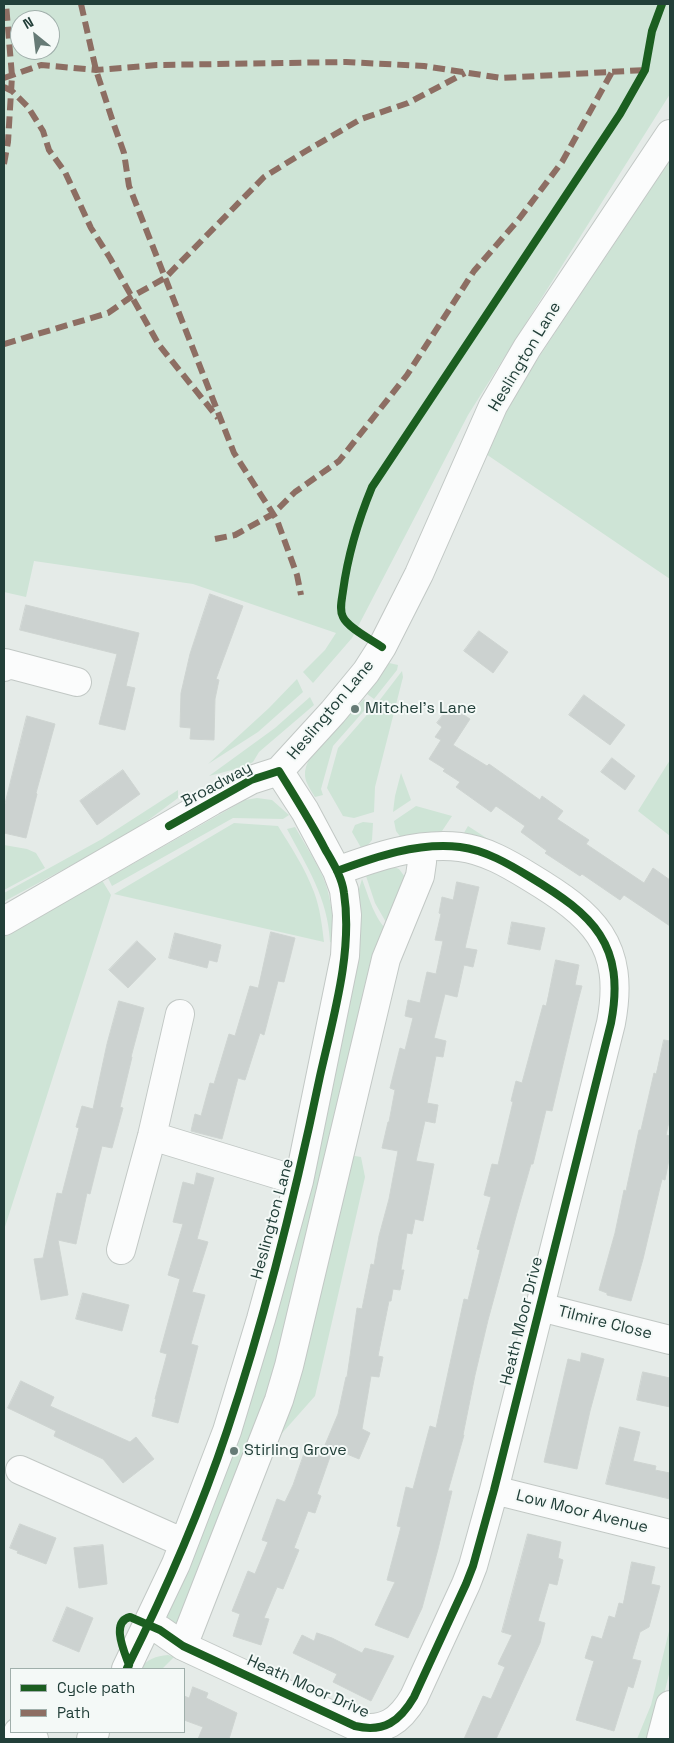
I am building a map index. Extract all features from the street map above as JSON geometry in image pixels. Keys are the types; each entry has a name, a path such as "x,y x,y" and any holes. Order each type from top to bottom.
{"street":[{"name":"Heslington Lane","path":"127,1668 146,1630 184,1543 227,1432 261,1319 299,1181 345,956 347,915 344,890 337,871 305,811 279,771 333,712 366,672 382,648 419,574 493,406 532,340 670,134"},
{"path":"4,667 5,664 77,682"},
{"name":"Broadway","path":"4,922 251,780 279,771"},
{"name":"Heath Moor Drive","path":"146,1630 168,1644 183,1646 356,1726 382,1734 406,1712 466,1584 494,1490 611,1023 615,1002 615,978 611,959 601,937 590,921 568,901 506,863 461,847 422,848 384,855 337,871"},
{"path":"183,1646 279,1400 289,1366 386,959 420,876 422,848"},
{"path":"121,1250 152,1136 180,1014"},
{"path":"152,1136 299,1181"},
{"name":"Tilmire Close","path":"540,1307 670,1340"},
{"path":"20,1470 184,1543"},
{"name":"Low Moor Avenue","path":"494,1490 670,1534"},
{"path":"661,1739 670,1704"},
{"path":"20,1733 34,1739"}],"green space":[{"path":"4,4 670,4 670,94 468,415 352,638 313,683 303,672 325,650 336,633 193,584 34,561 26,597 4,592"},
{"path":"670,160 670,579 480,450 505,408"},
{"path":"389,663 398,665 397,670 374,699 367,694"},
{"path":"402,671 403,677 375,787 374,812 354,818 343,816 327,788 338,748"},
{"path":"297,679 303,692 258,732 208,764 269,708"},
{"path":"310,697 314,705 259,752 253,762 243,767 209,776 275,728"},
{"path":"364,699 370,704 333,746 321,789 323,795 315,797 305,776 306,766 311,756 327,734"},
{"path":"670,760 670,836 638,811"},
{"path":"401,773 411,800 393,812 395,796"},
{"path":"178,790 178,798 131,833 4,900 4,893 102,839"},
{"path":"257,798 272,800 289,815 283,819 233,818 112,886 108,878 245,800"},
{"path":"416,806 452,816 440,834 402,839 396,831 394,821"},
{"path":"363,822 373,823 372,840 363,851 352,832 355,825"},
{"path":"234,823 278,826 302,866 314,892 322,923 324,942 114,894"},
{"path":"468,826 508,852 461,838"},
{"path":"295,827 316,863 325,883 332,909 335,944 330,942 321,897 287,829"},
{"path":"4,845 27,849 36,853 45,868 4,890"},
{"path":"394,867 399,869 405,877 387,924 375,903 366,876 381,868"},
{"path":"100,877 111,895 4,1230 4,931"},
{"path":"362,879 379,921 389,932 276,1388 176,1627 166,1620 167,1615 359,941 359,889"},
{"path":"349,1155 361,1157 365,1177 315,1396 276,1440"},
{"path":"670,1627 670,1670 653,1739 637,1739 651,1705"},
{"path":"168,1655 174,1657 163,1668 141,1668 152,1659"}],"building":[{"path":"210,594 243,606 216,679 219,680 215,699 214,740 190,739 191,728 180,727 181,693 190,654"},
{"path":"26,605 139,633 126,686 135,688 125,730 99,724 117,654 20,630"},
{"path":"479,631 508,652 493,673 464,651"},
{"path":"584,695 625,725 610,745 569,715"},
{"path":"450,706 470,719 453,745 487,766 489,764 540,800 542,796 563,811 557,819 589,840 586,844 644,883 653,868 670,880 670,926 624,895 620,900 582,874 580,876 545,853 547,851 521,832 525,826 496,806 491,812 456,787 460,782 443,771 445,769 429,759 441,740 435,737 442,727 437,723"},
{"path":"27,716 55,724 26,838 4,833 4,808"},
{"path":"612,758 635,776 625,790 601,772"},
{"path":"123,770 140,794 97,825 80,801"},
{"path":"457,882 479,887 465,948 477,950 473,967 464,965 457,997 445,994 434,1038 446,1041 443,1057 436,1056 427,1103 438,1105 435,1123 425,1121 416,1161 434,1164 423,1221 415,1219 412,1234 407,1233 401,1270 404,1270 400,1290 393,1289 391,1301 389,1301 378,1356 383,1357 379,1377 371,1376 362,1429 370,1433 359,1459 325,1445 338,1414 347,1377 357,1308 362,1309 371,1264 374,1265 398,1151 382,1148 395,1090 390,1088 400,1048 405,1050 413,1018 405,1016 408,1000 420,1003 427,972 436,974 443,941 435,940 441,914 439,913 442,897 453,900"},
{"path":"512,922 545,928 540,950 508,944"},
{"path":"271,932 295,938 284,982 278,981 264,1035 260,1033 245,1080 238,1078 222,1139 191,1131 195,1114 201,1116 210,1083 214,1084 229,1034 235,1036 250,986 258,988"},
{"path":"175,933 221,945 217,962 209,960 207,968 169,958"},
{"path":"137,941 156,959 128,988 109,970"},
{"path":"556,960 579,965 575,985 582,986 552,1111 546,1110 533,1164 531,1164 488,1320 464,1435 448,1491 452,1491 438,1549 422,1608 408,1638 375,1625 395,1582 387,1580 401,1527 397,1526 406,1487 413,1489 430,1426 436,1428 464,1299 468,1300 480,1250 477,1249 491,1197 484,1195 492,1164 498,1165 516,1081 522,1083 543,1005 546,1006"},
{"path":"119,1001 144,1008 120,1107 123,1108 112,1148 102,1146 90,1194 87,1193 76,1244 58,1240 68,1295 41,1300 34,1259 43,1258 57,1193 62,1194 79,1128 76,1127 82,1106 93,1109 107,1044"},
{"path":"664,1040 670,1041 670,1117 666,1135 670,1136 670,1154 665,1180 662,1179 631,1301 607,1295 607,1293 599,1290 615,1233 624,1190 626,1191 639,1130 641,1130 654,1073 656,1074"},
{"path":"197,1173 214,1178 197,1239 208,1242 192,1292 205,1295 191,1344 198,1346 178,1423 152,1416 167,1354 160,1352 180,1279 168,1275 183,1224 173,1222 183,1182 194,1185"},
{"path":"83,1293 129,1305 122,1331 76,1319"},
{"path":"582,1353 604,1359 577,1469 544,1462 568,1359 580,1362"},
{"path":"643,1372 670,1378 670,1407 637,1400"},
{"path":"21,1381 54,1397 50,1406 130,1442 136,1437 154,1459 123,1483 103,1459 54,1436 56,1431 8,1408"},
{"path":"620,1427 640,1432 633,1461 656,1466 655,1470 670,1473 670,1499 606,1484"},
{"path":"307,1446 331,1454 317,1494 321,1496 315,1513 308,1511 294,1548 299,1550 283,1589 277,1587 264,1618 269,1619 261,1645 233,1636 240,1614 232,1611 248,1571 255,1574 268,1542 262,1540 277,1499 285,1502"},
{"path":"20,1524 56,1538 46,1564 17,1553 18,1551 10,1548"},
{"path":"528,1534 561,1542 558,1558 563,1560 557,1585 549,1583 538,1621 545,1623 540,1643 496,1739 464,1739 483,1696 491,1699 505,1667 498,1664 512,1635 502,1632"},
{"path":"103,1545 107,1584 79,1588 74,1548"},
{"path":"632,1562 655,1567 651,1584 660,1586 649,1627 640,1632 632,1659 641,1661 633,1688 628,1686 614,1731 576,1720 594,1661 585,1658 592,1636 602,1639 609,1616 615,1618 619,1603 623,1604"},
{"path":"67,1607 93,1618 79,1652 53,1641"},
{"path":"317,1633 332,1638 362,1653 365,1648 394,1656 371,1701 333,1682 337,1674 293,1653 302,1635 314,1641"},
{"path":"193,1687 208,1693 206,1698 237,1713 229,1739 198,1739 203,1727 185,1720 185,1696 189,1698"}],"marked path":[{"path":"4,164 8,142 12,76 6,4"},
{"path":"81,4 96,70 124,153 129,186 234,453 277,520 297,575 301,595"},
{"path":"4,78 41,65 96,70 157,65 346,62 424,66 501,78 645,70"},
{"path":"215,539 235,535 273,514 295,492 339,461 407,375 474,271 519,219 562,162 612,72"},
{"path":"4,344 108,313 131,297 165,278 264,177 361,119 408,103 465,73"},
{"path":"4,87 12,91 28,107 43,131 49,150 65,172 91,228 159,345 218,418"}],"cycle path":[{"path":"382,647 350,625 343,617 341,611 345,577 351,551 372,487 620,114 645,70 652,31 662,4"},
{"path":"127,1668 194,1522 241,1387 279,1255 300,1166 336,1008 346,938 344,893 339,876 314,829 279,771 251,780 169,826"},
{"path":"129,1665 122,1646 120,1631 124,1620 130,1617 160,1630 183,1646 355,1726 374,1728 390,1723 403,1713 414,1697 466,1584 473,1566 494,1490 611,1023 614,972 609,952 600,935 587,919 571,905 514,867 479,851 444,846 413,849 382,856 337,871"}],"place":[{"name":"Mitchel's Lane","path":"355,709"},
{"name":"Stirling Grove","path":"234,1451"}]}
